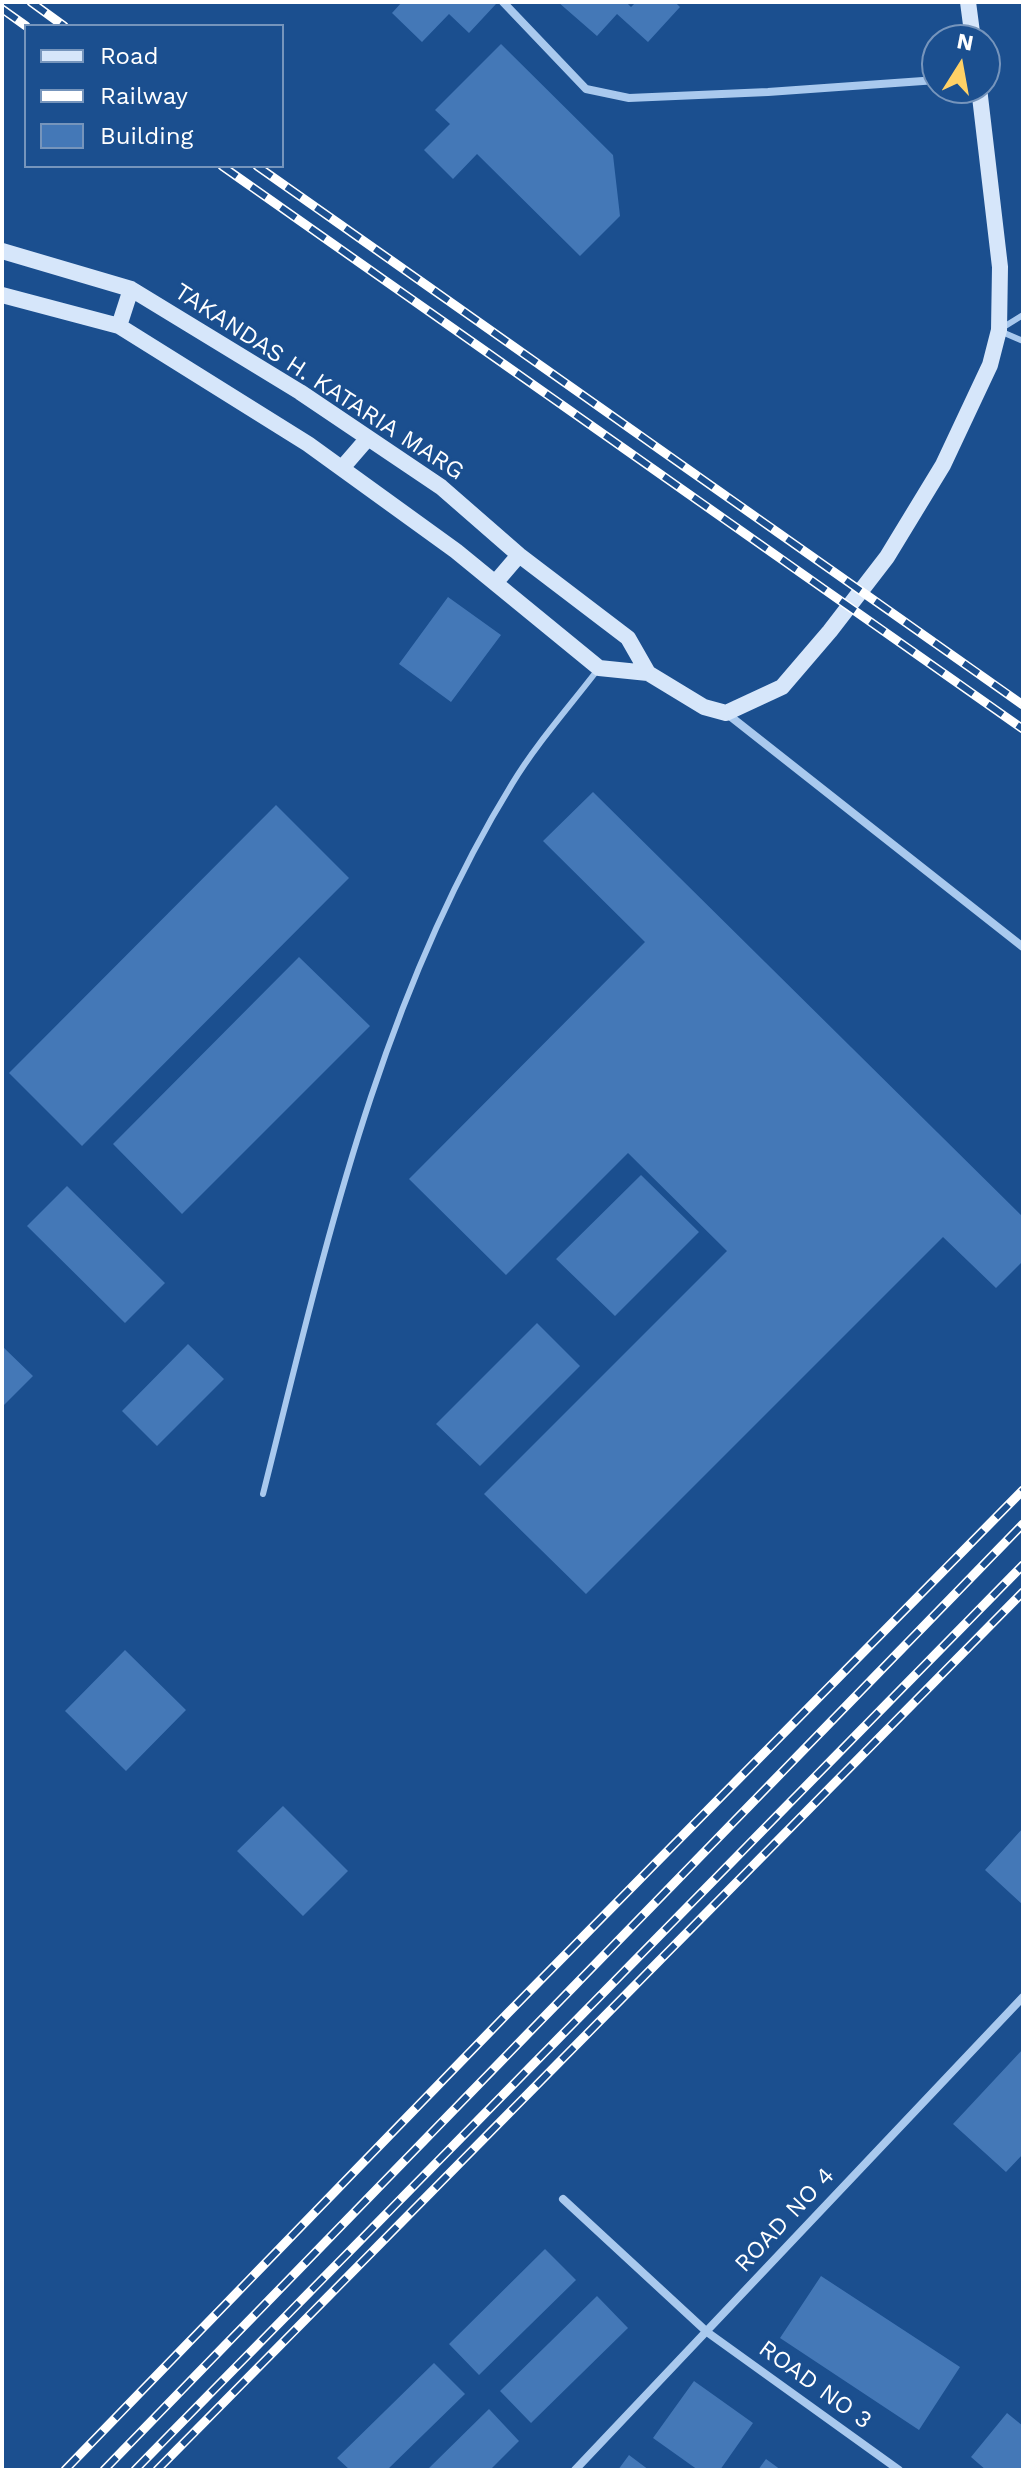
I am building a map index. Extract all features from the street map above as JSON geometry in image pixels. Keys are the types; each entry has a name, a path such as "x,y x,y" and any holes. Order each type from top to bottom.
{"main road":[{"path":"968,2 971,24"},
{"path":"726,713 782,687 887,557 943,465 990,365 999,330 1000,267 981,104"},
{"name":"TAKANDAS H. KATARIA MARG","path":"2,251 131,289 300,392 441,487 519,555 628,638 648,673"},
{"path":"119,326 131,289"},
{"path":"2,295 119,326 308,444 456,551 599,668"},
{"path":"342,468 368,438"},
{"path":"495,583 519,555"},
{"name":"TAKANDAS H. KATARIA MARG","path":"599,668 648,673 704,707 726,713"}],"street":[{"path":"503,2 586,89 629,98 921,81"},
{"path":"726,713 1023,947"},
{"name":"ROAD NO 4","path":"575,2470 1023,1997"},
{"name":"ROAD NO 3","path":"563,2199 707,2332 899,2470"}],"lane":[{"path":"999,330 1023,315"},
{"path":"999,330 1023,341"},
{"path":"263,1494 328,1235 379,1072 436,930 512,783 599,668"}],"building":[{"path":"402,2 496,4 469,33 449,14 422,42 392,13"},
{"path":"558,2 626,2 631,7 636,2 675,2 680,7 648,42 617,14 597,36"},
{"path":"501,44 613,155 620,216 580,256 477,154 453,179 424,150 450,124 435,110"},
{"path":"448,597 501,635 451,702 399,664"},
{"path":"593,792 1023,1217 1023,1261 996,1288 943,1237 586,1594 484,1494 727,1251 628,1153 506,1275 409,1179 645,942 543,841"},
{"path":"276,805 349,878 82,1146 9,1073"},
{"path":"299,957 370,1026 182,1214 113,1144"},
{"path":"641,1175 699,1232 615,1316 556,1259"},
{"path":"67,1186 165,1283 125,1323 27,1226"},
{"path":"537,1323 580,1366 480,1466 436,1424"},
{"path":"188,1344 224,1379 157,1446 122,1411"},
{"path":"2,1346 33,1376 2,1407"},
{"path":"125,1650 186,1710 126,1771 65,1711"},
{"path":"283,1806 348,1871 303,1916 237,1851"},
{"path":"1023,1828 1023,1905 985,1870"},
{"path":"1023,2049 1023,2154 1006,2172 953,2124"},
{"path":"545,2249 576,2280 479,2375 449,2344"},
{"path":"821,2276 960,2367 919,2430 780,2338"},
{"path":"597,2296 628,2328 531,2423 500,2391"},
{"path":"434,2363 465,2394 387,2470 350,2470 337,2458"},
{"path":"694,2381 753,2423 720,2470 698,2470 653,2438"},
{"path":"489,2409 519,2441 490,2470 427,2470"},
{"path":"1007,2413 1023,2426 1023,2470 986,2470 971,2457"},
{"path":"629,2455 649,2470 618,2470"},
{"path":"766,2459 781,2470 758,2470"}],"railway":[{"path":"31,2 61,24"},
{"path":"2,9 24,25"},
{"path":"225,168 1023,729"},
{"path":"260,168 1023,705"},
{"path":"65,2470 508,2013 1023,1490"},
{"path":"104,2470 1023,1524"},
{"path":"135,2470 1023,1565"},
{"path":"157,2470 1023,1592"}]}
